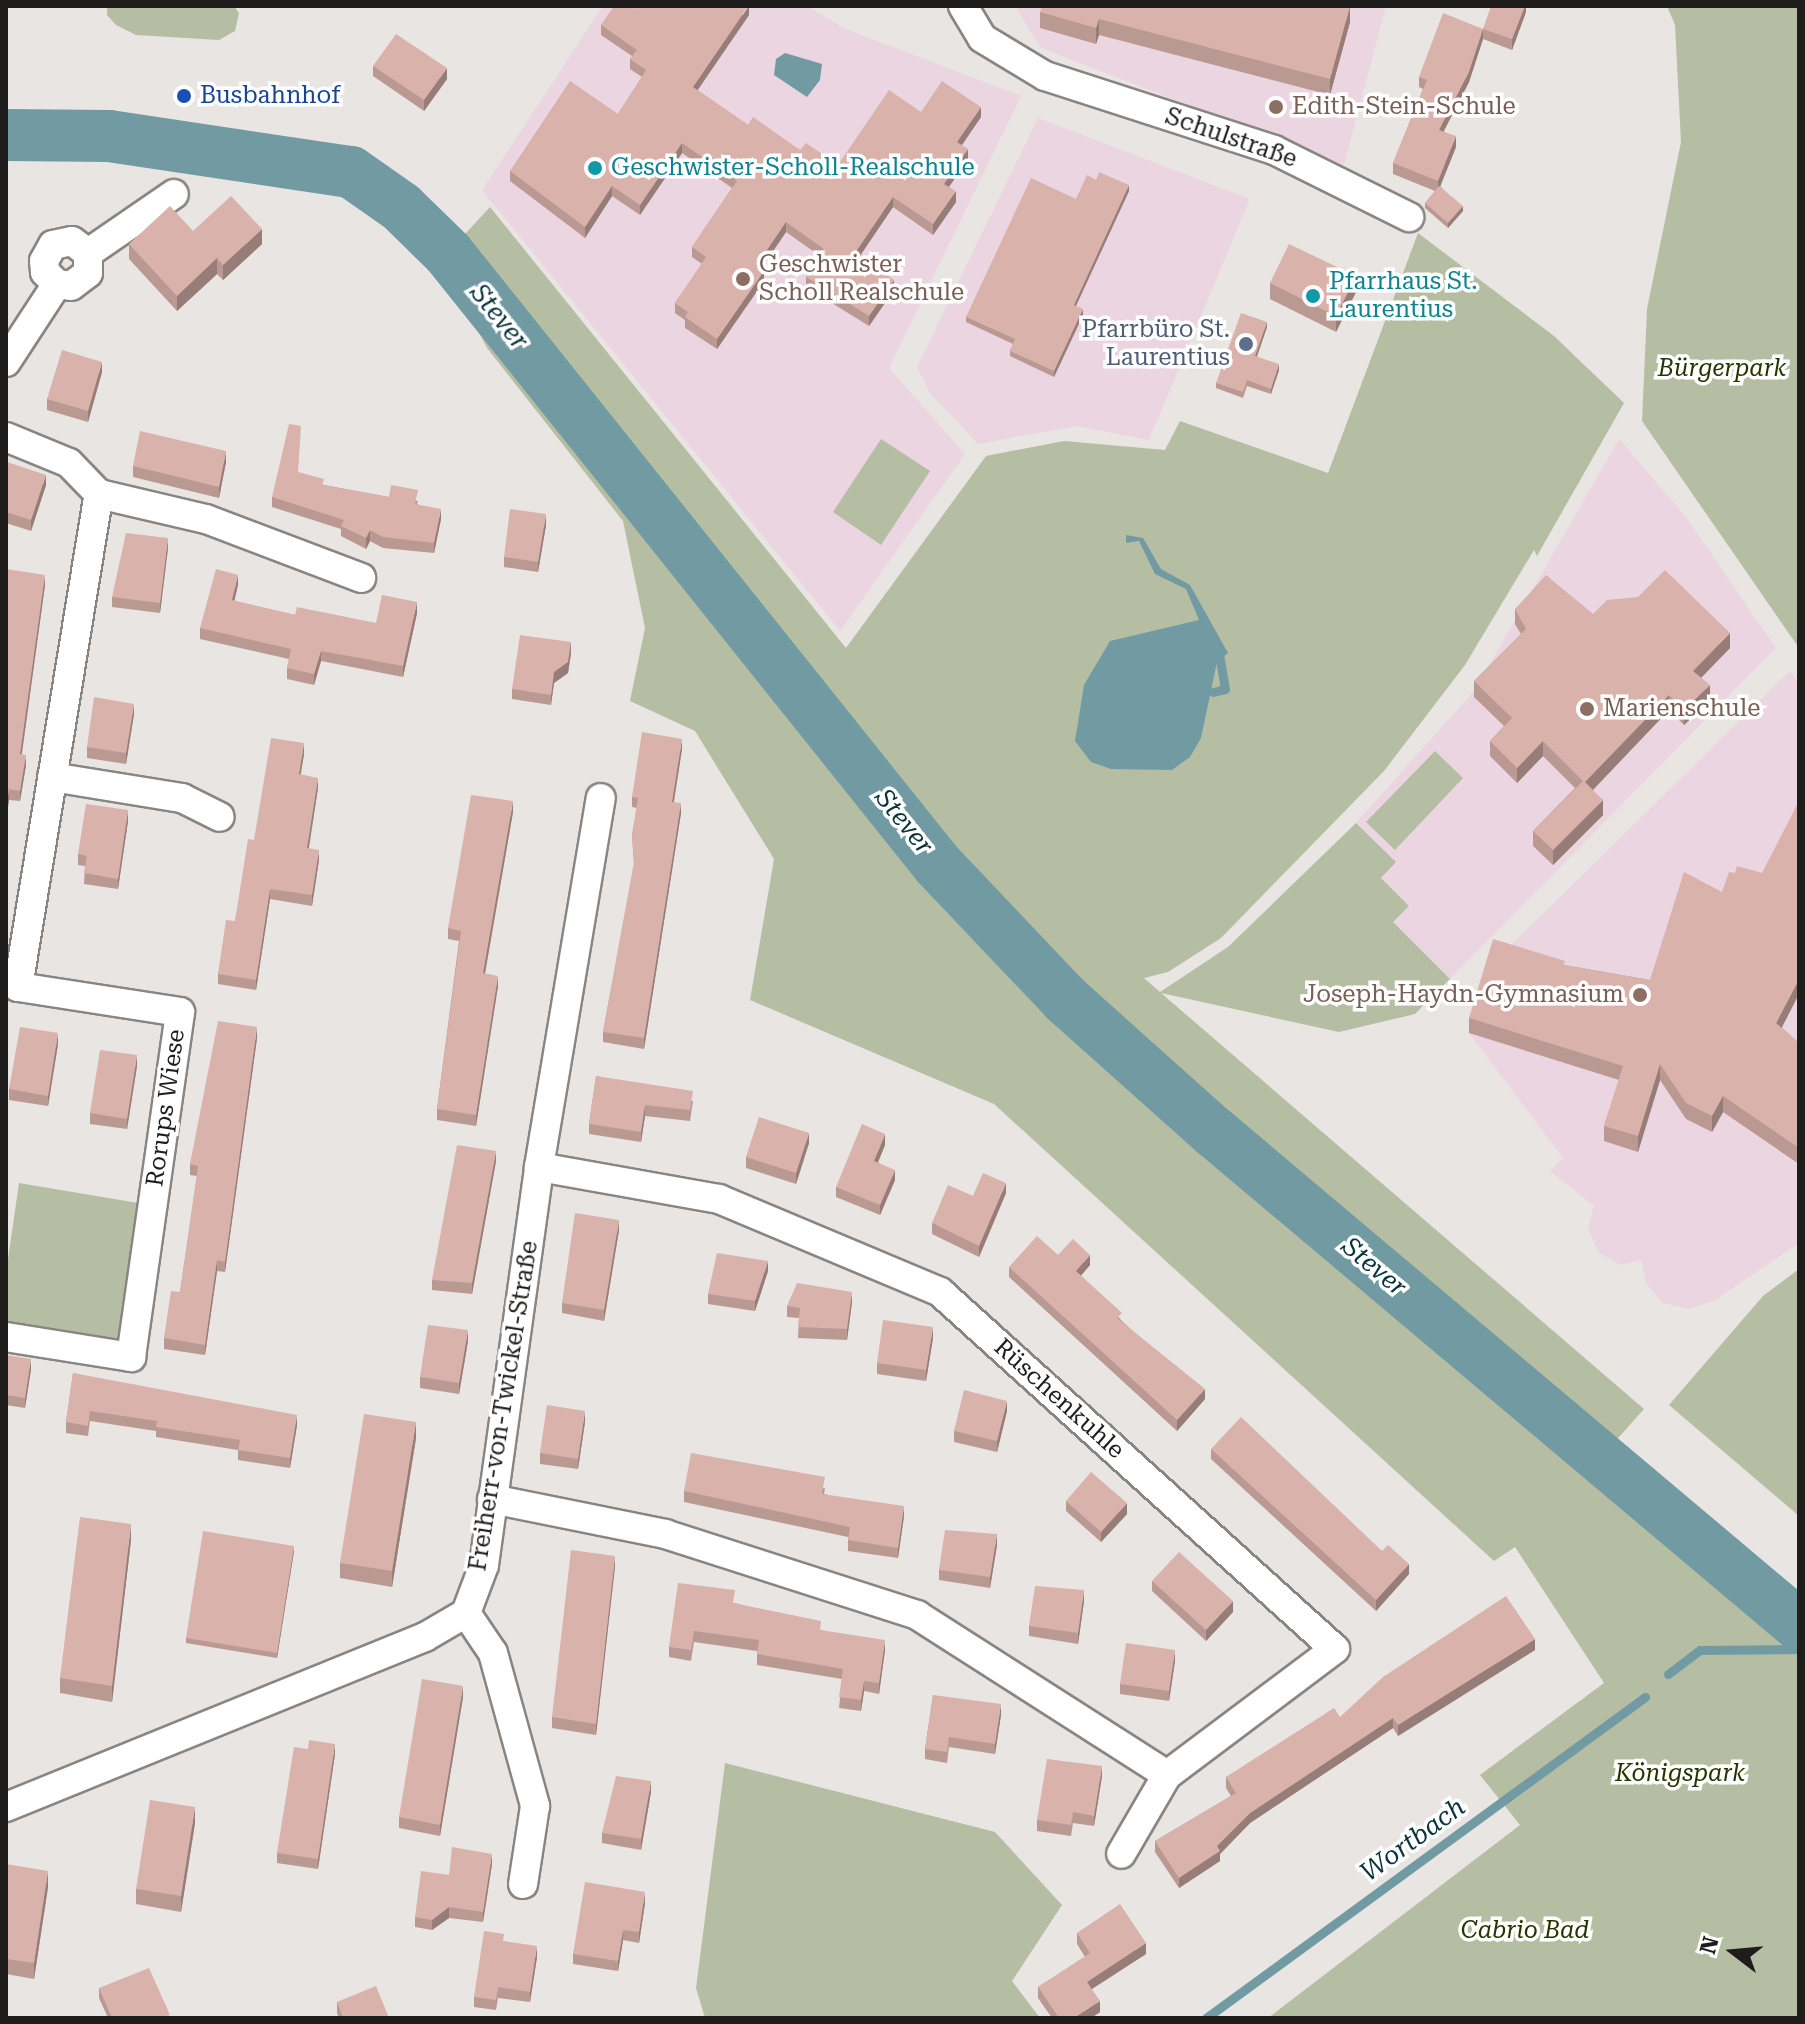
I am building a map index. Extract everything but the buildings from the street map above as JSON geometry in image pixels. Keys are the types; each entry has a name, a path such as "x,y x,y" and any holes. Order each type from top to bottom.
{"street":[{"name":"Schulstraße","path":"963,6 982,38 1045,76 1274,150 1409,217"},
{"path":"6,362 57,284 81,282 90,263 88,253 174,194"},
{"path":"6,437 69,463 99,494 206,519 361,578"},
{"name":"Rorups Wiese","path":"6,1337 131,1357 180,1012 18,987 99,494"},
{"path":"52,777 182,798 220,817"},
{"name":"Freiherr-von-Twickel-Straße","path":"466,1613 484,1565 539,1167 601,798"},
{"name":"Rüschenkuhle","path":"539,1167 719,1199 940,1292 1335,1649 1167,1775 1121,1854"},
{"path":"492,1499 665,1534 917,1615 1167,1775"},
{"path":"6,1807 425,1637 466,1613 493,1653 535,1806 523,1884"}],"shaded area":[{"name":"Geschwister Scholl Realschule","path":"603,6 808,6 843,28 1021,96 889,368 965,454 840,631 482,190"},
{"name":"Edith-Stein-Schule","path":"1015,6 1386,6 1344,165 1041,48"},
{"path":"1038,118 1250,199 1149,440 1077,426 978,444 930,393 917,367"},
{"name":"Marienschule","path":"1619,439 1686,517 1776,648 1450,979 1392,922 1409,906 1381,878 1396,862 1356,823 1475,690"},
{"name":"Joseph-Haydn-Gymnasium","path":"1790,671 1799,683 1799,1243 1715,1300 1689,1309 1663,1303 1646,1283 1641,1260 1620,1265 1598,1252 1588,1228 1594,1206 1550,1171 1563,1158 1469,1033 1493,955 1499,957"}],"green space":[{"path":"107,6 234,6 239,13 235,31 219,40 136,35 116,25 107,15"},
{"name":"Bürgerpark","path":"1667,6 1799,6 1799,648 1642,421 1647,309 1681,142 1675,25"},
{"path":"490,207 846,648 986,456 1064,441 1165,450 1180,421 1328,473 1418,233 1554,336 1624,403 1537,556 1534,550 1465,665 1384,771 1221,938 1168,972 1144,978 1160,992 1228,947 1356,823 1396,862 1381,878 1409,906 1393,922 1450,979 1415,1014 1339,1032 1161,993 1644,1409 1596,1463 1799,1641 1799,2018 1268,2018 1520,1825 1480,1775 1604,1683 1515,1547 1494,1561 994,1104 750,1000 774,859 695,731 630,701 645,628 623,521 487,348 441,260"},
{"path":"881,439 930,471 881,545 833,512"},
{"path":"1435,751 1463,778 1395,850 1366,822"},
{"path":"19,1183 138,1203 118,1341 6,1323 6,1273"},
{"path":"1799,1269 1799,1516 1669,1405 1763,1296"},
{"path":"725,1763 995,1832 1062,1905 1012,1981 1040,2018 705,2018 696,1988"}],"water":[{"path":"785,53 822,64 820,80 807,97 774,75 776,59"},
{"path":"1126,535 1143,538 1161,569 1190,585 1228,653 1217,662 1201,738 1190,757 1172,770 1111,769 1091,762 1075,741 1084,685 1110,641 1199,620 1186,589 1155,574 1139,541 1126,543"}],"waterway":[{"name":"Stever","path":"6,135 109,136 351,172 401,207 448,253 937,864 1065,999 1214,1132 1799,1625"},
{"path":"1213,692 1225,689 1218,648"},
{"name":"Wortbach","path":"1668,1674 1700,1650 1799,1649"},
{"name":"Wortbach","path":"1206,2018 1645,1697"}],"place":[{"name":"Busbahnhof","path":"184,96"},
{"name":"Edith-Stein-Schule","path":"1276,107"},
{"name":"Geschwister-Scholl-Realschule","path":"595,168"},
{"name":"Geschwister Scholl Realschule","path":"743,279"},
{"name":"Pfarrhaus St. Laurentius","path":"1313,296"},
{"name":"Pfarrbüro St. Laurentius","path":"1246,344"},
{"name":"Marienschule","path":"1587,709"},
{"name":"Joseph-Haydn-Gymnasium","path":"1640,995"}],"park label":[{"name":"Königspark","path":"1680,1774"},
{"name":"Cabrio Bad","path":"1525,1931"}]}
